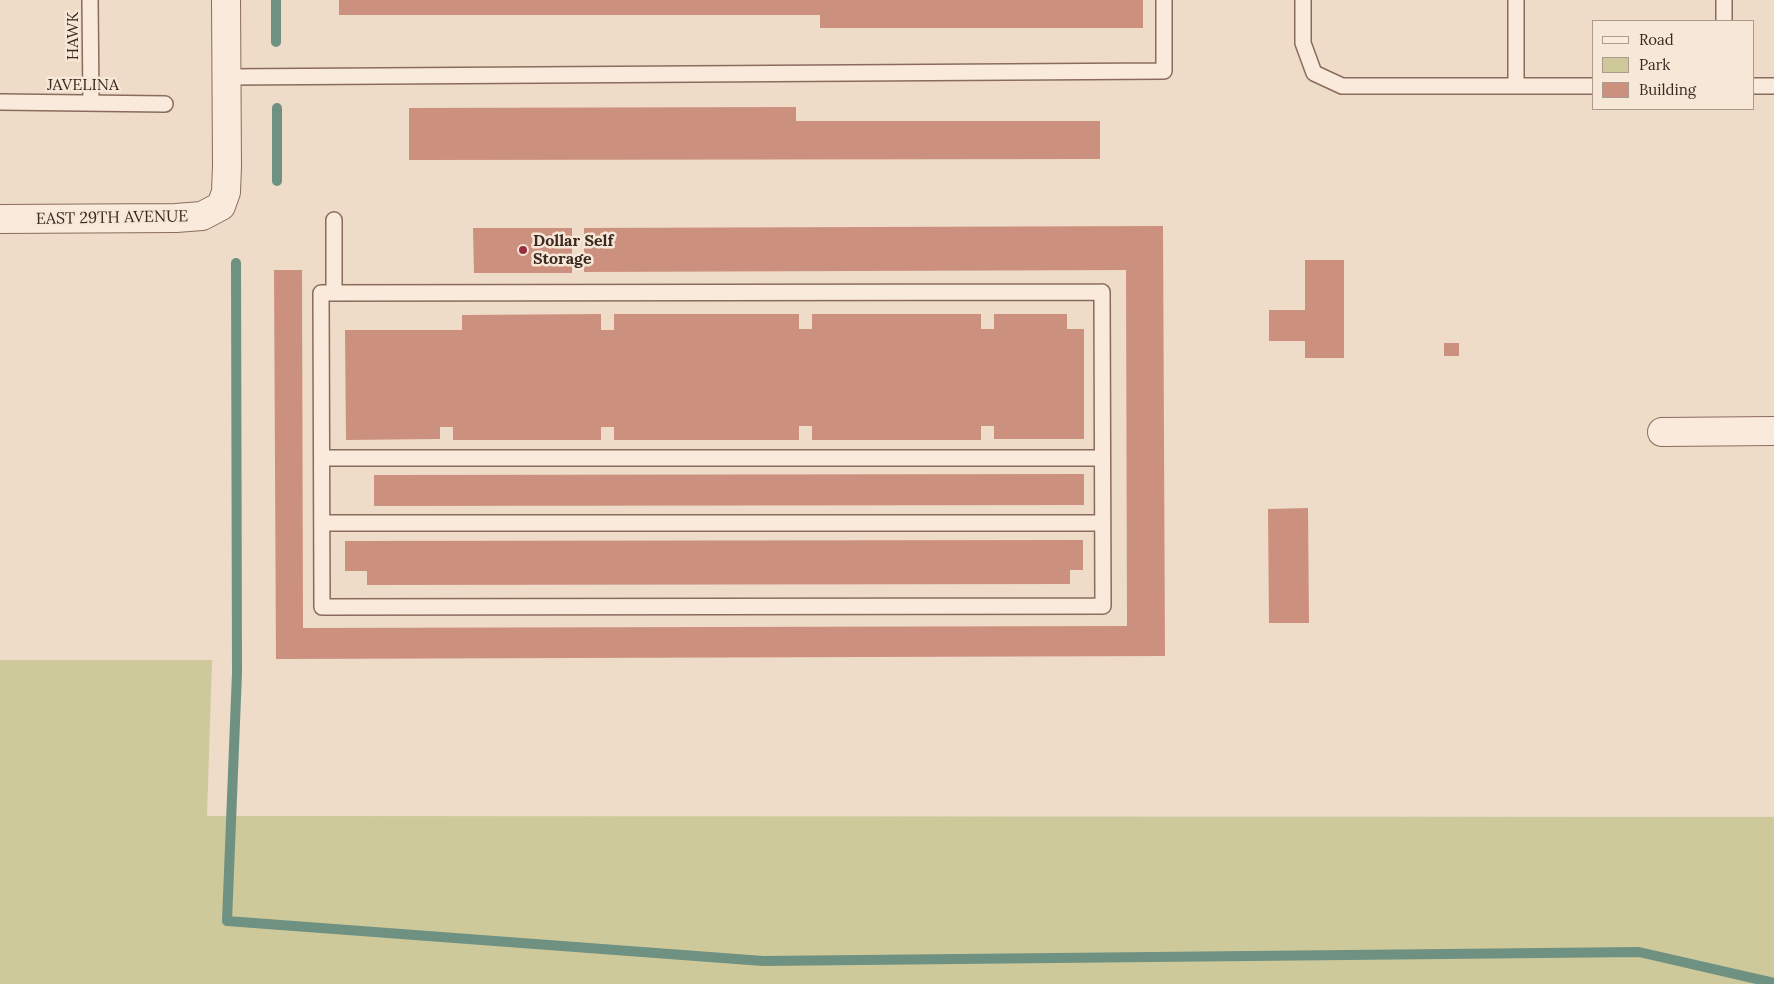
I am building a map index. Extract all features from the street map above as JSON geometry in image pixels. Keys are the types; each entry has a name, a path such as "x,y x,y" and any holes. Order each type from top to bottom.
{"street":[{"path":"226,0 226,77"},
{"name":"EAST 29TH AVENUE","path":"0,218 176,218 202,216 221,206 226,192 226,77"},
{"path":"1662,432 1774,431"}],"lane":[{"name":"HAWK","path":"90,0 91,102"},
{"path":"226,77 1164,72 1164,0"},
{"path":"1303,0 1303,43 1314,73 1342,86 1592,86"},
{"path":"1516,0 1516,86"},
{"path":"1724,0 1724,20"},
{"path":"1754,86 1774,86"},
{"name":"JAVELINA","path":"0,102 165,104"},
{"path":"334,220 334,293"},
{"path":"1102,292 1102,458 1103,606 322,607 321,293 1102,292"},
{"path":"322,458 1102,458"},
{"path":"322,523 1102,523"}],"green space":[{"path":"0,660 212,660 207,816 1774,817 1774,984 0,984"}],"building":[{"path":"339,0 1143,0 1143,28 820,28 820,15 339,15"},
{"path":"796,107 796,121 1100,121 1100,159 409,160 409,108"},
{"path":"1163,226 1165,656 276,659 274,270 302,270 303,628 1127,626 1126,270 584,272 584,228"},
{"name":"Dollar Self Storage","path":"473,228 572,228 572,273 474,273"},
{"path":"1305,260 1344,260 1344,358 1305,358 1305,341 1269,341 1269,310 1305,310"},
{"path":"601,314 601,330 614,330 614,314 799,314 799,329 812,329 812,314 981,314 981,329 994,329 994,314 1067,314 1067,329 1084,329 1084,439 994,439 994,426 981,426 981,440 812,440 812,426 799,426 799,440 614,440 614,427 601,427 601,440 453,440 453,427 440,427 440,439 346,440 345,330 462,330 462,315"},
{"path":"1444,343 1459,343 1459,356 1444,356"},
{"path":"1084,474 1084,505 374,506 374,475"},
{"path":"1308,508 1309,623 1269,623 1268,509"},
{"path":"1083,540 1083,570 1070,570 1070,584 367,585 367,571 345,571 345,541"}],"waterway":[{"path":"276,0 276,42"},
{"path":"277,108 277,181"},
{"path":"236,263 237,673 227,921 763,961 1639,952 1774,983"}],"place":[{"name":"Dollar Self Storage","path":"523,250"}]}
